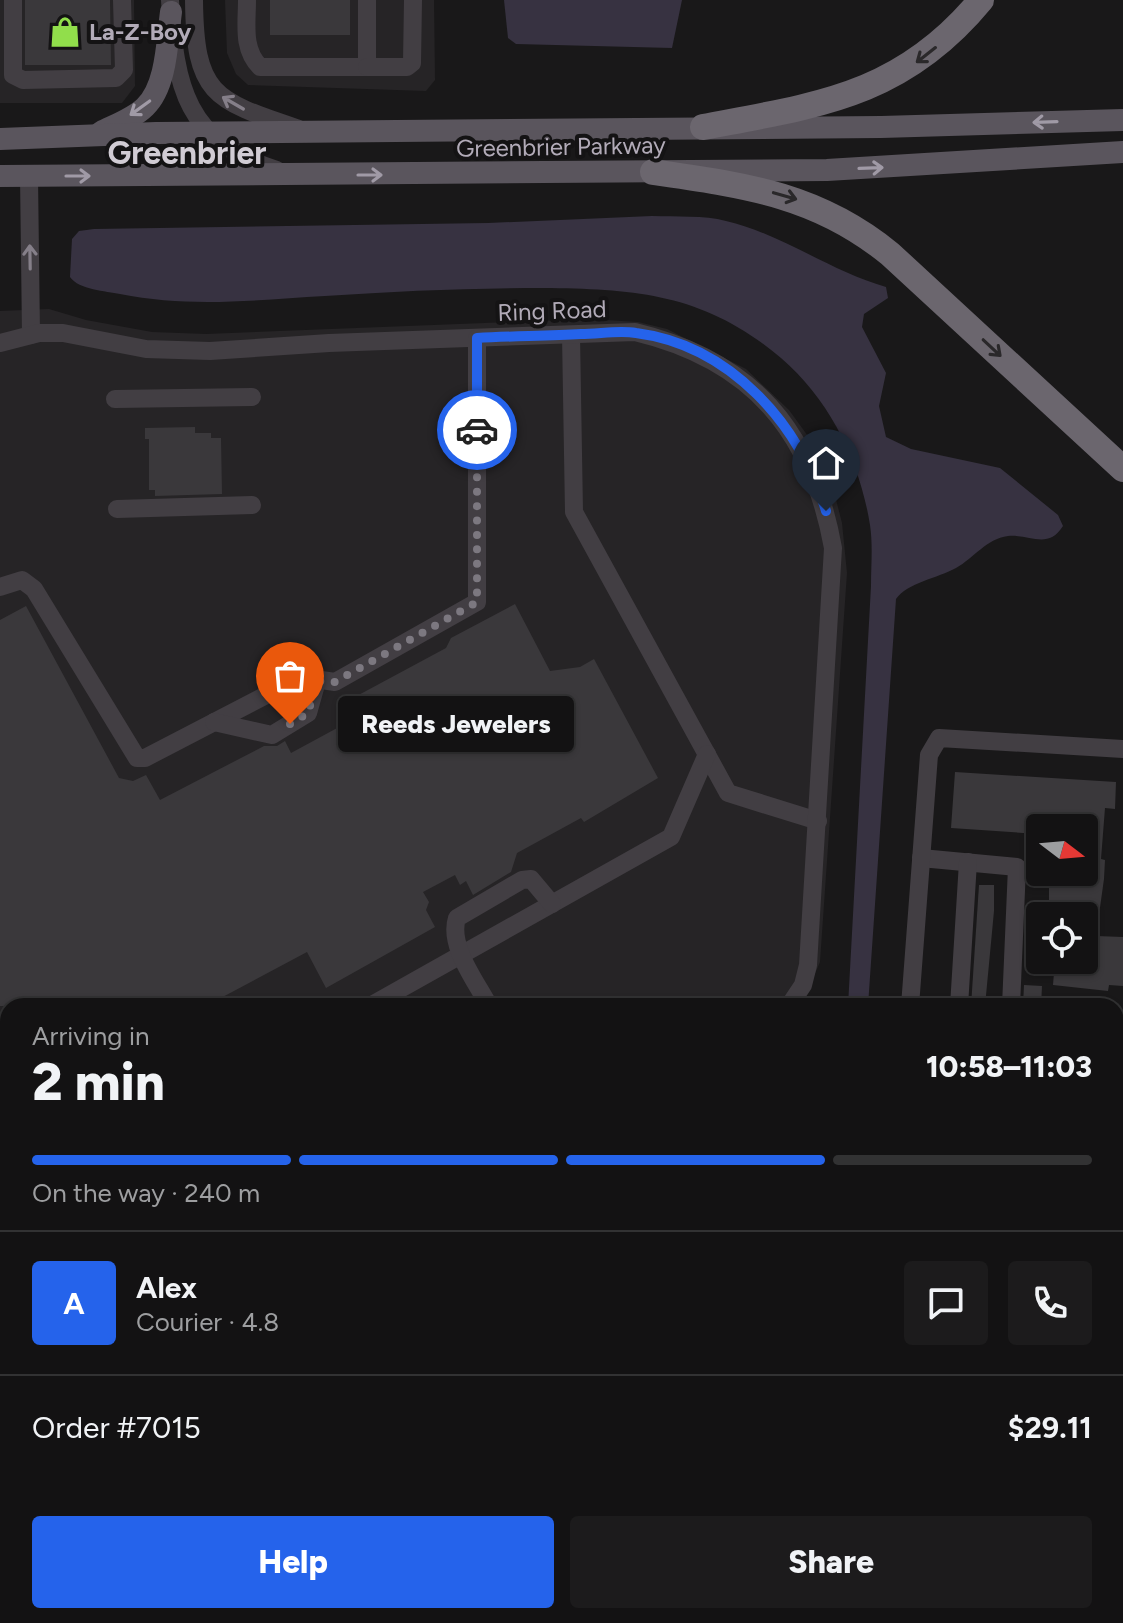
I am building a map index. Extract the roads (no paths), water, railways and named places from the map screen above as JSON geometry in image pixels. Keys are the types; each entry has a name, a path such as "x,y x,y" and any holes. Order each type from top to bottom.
{"highway":[{"path":"703,127 805,107 886,80 948,38 981,0"},
{"path":"653,172 746,185 808,203 854,226 890,254 1123,469"}],"main road":[{"path":"99,134 140,111 153,97 163,67 170,6"},
{"name":"Greenbrier Parkway","path":"0,139 207,132 881,127 1123,120"},
{"name":"Greenbrier Parkway","path":"0,176 885,168 1123,152"}],"street":[{"path":"13,0 13,75 23,80 116,78 124,70 122,0"},
{"path":"194,0 195,47 201,72 213,90 248,111 306,131"},
{"path":"247,0 247,45 250,57 260,67 407,67 412,63 413,0"},
{"path":"367,0 367,67"},
{"path":"170,6 175,66 181,89 207,132 236,154 292,174"},
{"path":"29,176 31,335"},
{"name":"Ring Road","path":"0,343 31,335 63,333 146,349 210,351 635,332 671,341 700,353 752,389 774,411 807,457 826,511 833,548 808,965 803,985 794,998"},
{"path":"571,335 574,512 728,793 818,821"},
{"path":"0,587 22,580 34,589 137,758 145,758 301,677 335,682 477,602 477,338"},
{"path":"115,399 252,397"},
{"path":"117,509 252,505"},
{"path":"214,722 272,735 308,713 317,681"},
{"path":"911,998 929,755 939,738 1123,749"},
{"path":"384,998 671,837 707,754"},
{"path":"921,858 1017,867 1011,998"},
{"path":"960,998 968,862"},
{"path":"485,998 461,955 454,928 457,918 522,880 531,879 552,904"}],"place":[{"name":"La-Z-Boy","path":"65,32"},
{"name":"Reeds Jewelers","path":"290,724"}],"district":[{"name":"Greenbrier","path":"187,153"}]}
